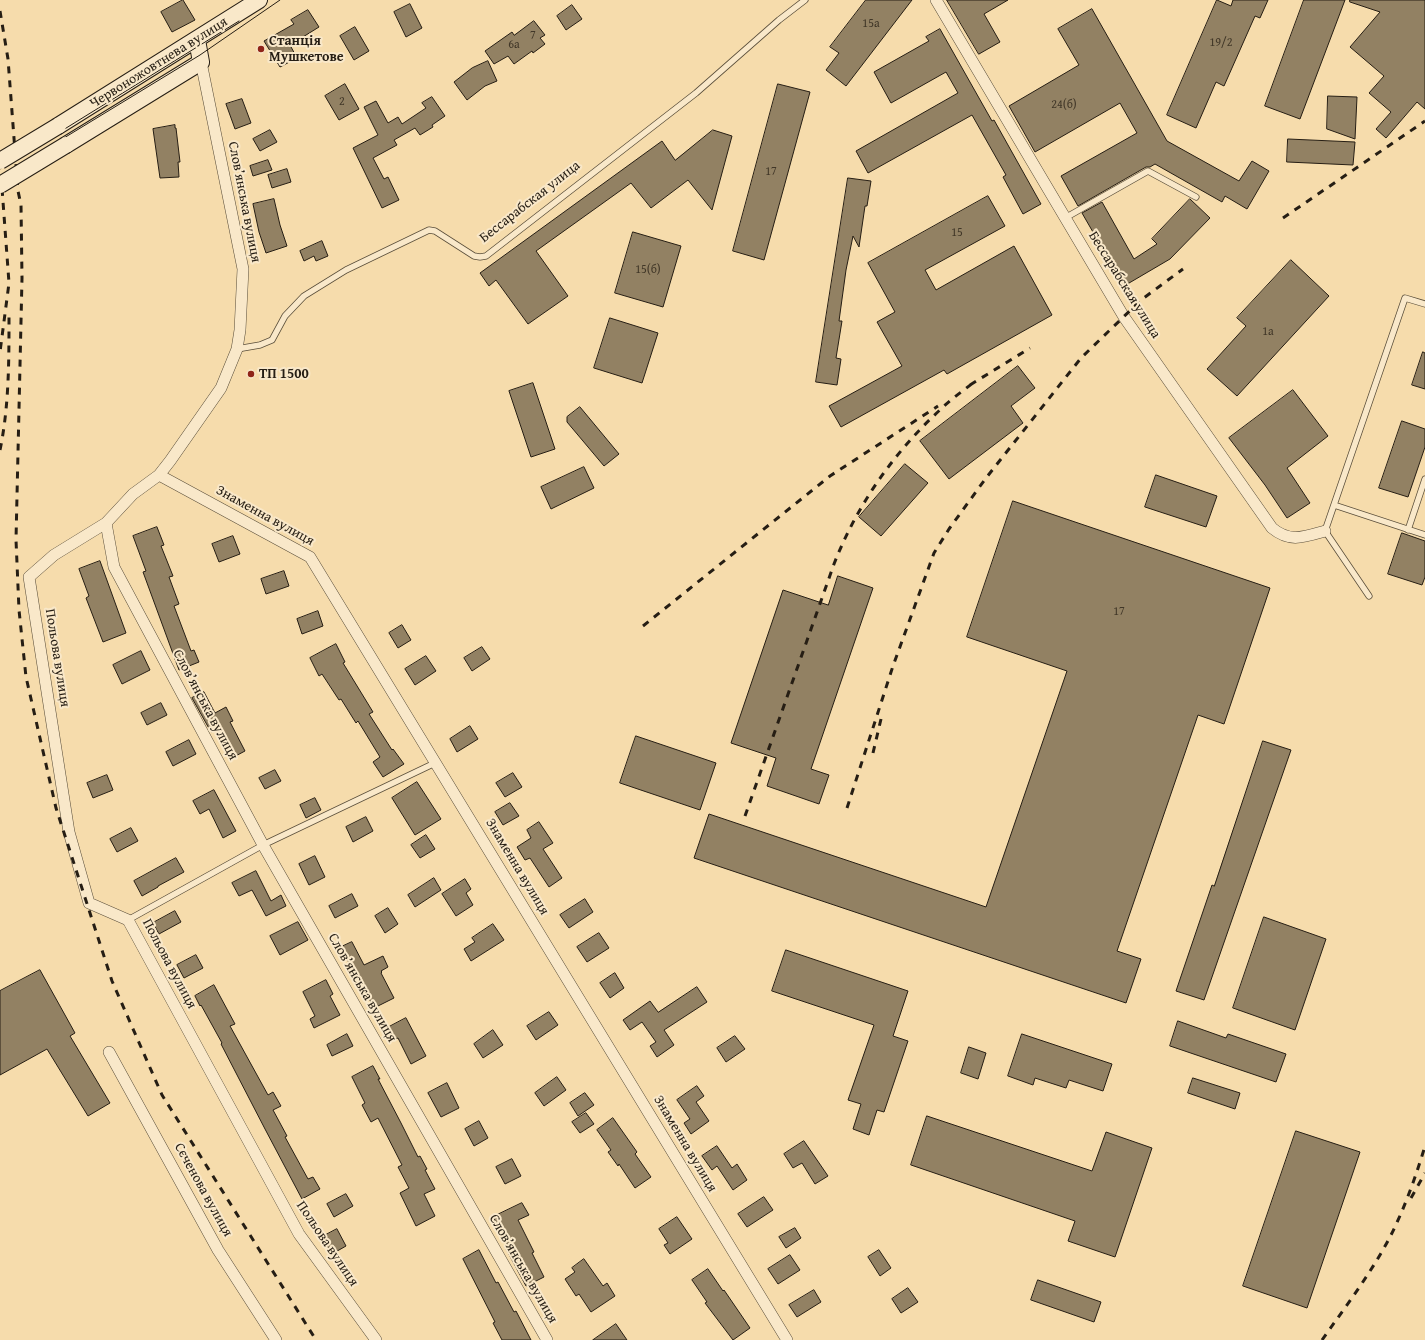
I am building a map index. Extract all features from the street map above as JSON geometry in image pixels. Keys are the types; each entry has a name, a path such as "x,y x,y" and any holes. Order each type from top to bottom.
{"main road":[{"name":"Червоножовтнева вулиця","path":"0,161 197,40 259,0"},
{"path":"197,40 201,62"},
{"name":"Червоножовтнева вулиця","path":"0,185 201,62"}],"street":[{"name":"Бессарабская улица","path":"936,0 1124,317 1272,528 1281,536 1296,538 1325,531"},
{"name":"Слов’янська вулиця","path":"201,62 243,270 240,330 237,349 221,388 159,475 133,494 106,524 114,567 263,845 547,1340"},
{"name":"Знаменна вулиця","path":"159,475 310,557 787,1340"},
{"name":"Польова вулиця","path":"106,524 54,555 29,577 68,832 89,903 128,920 299,1234 376,1340"},
{"name":"Сєченова вулиця","path":"110,1052 218,1250 276,1340"}],"lane":[{"name":"Бессарабская улица","path":"237,349 260,345 272,340 285,316 304,296 346,270 429,230 435,231 474,256 486,256 696,93 779,20 805,0"},
{"path":"1064,218 1148,171 1196,197"},
{"path":"1369,596 1325,531 1405,298 1425,304"},
{"path":"1408,530 1425,479"},
{"path":"1334,505 1425,535"},
{"path":"128,920 263,845 435,763"}],"building":[{"path":"183,0 195,20 172,32 161,12"},
{"path":"866,0 912,0 846,86 826,70 839,53 830,47"},
{"path":"947,0 1008,0 984,14 1000,42 979,54"},
{"path":"1217,0 1231,6 1233,0 1268,0 1260,18 1255,16 1224,86 1216,82 1196,128 1167,115"},
{"path":"1304,0 1345,0 1300,119 1265,106"},
{"path":"1350,0 1425,0 1425,109 1417,102 1386,138 1376,129 1391,112 1369,93 1384,76 1350,47 1380,12 1350,2"},
{"path":"410,4 422,28 406,37 394,12"},
{"path":"572,5 582,19 566,30 557,16"},
{"path":"1092,9 1167,141 1239,181 1252,161 1269,171 1247,209 1225,196 1222,202 1155,164 1150,167 1146,167 1078,206 1061,176 1137,133 1120,103 1035,152 1009,106 1079,65 1058,29"},
{"path":"308,10 319,27 290,45 297,58 280,67 264,41 294,24 291,20"},
{"path":"534,21 545,35 540,38 545,44 514,64 508,56 494,64 485,51 512,32 514,35"},
{"path":"355,27 369,51 354,60 340,36"},
{"path":"940,29 992,121 994,120 1041,204 1023,214 1003,177 1006,175 972,115 868,173 856,151 958,93 946,72 891,103 874,72 929,41 926,37"},
{"path":"488,61 497,81 485,86 467,100 454,82 472,68"},
{"path":"345,84 359,109 339,120 325,96"},
{"path":"778,84 810,92 764,260 733,251"},
{"path":"1328,96 1357,97 1355,139 1327,129"},
{"path":"432,97 445,116 432,125 433,127 420,135 415,128 394,140 397,145 373,158 384,179 388,177 399,200 382,208 353,148 378,135 364,107 376,101 388,123 398,117 402,124 426,108 422,103"},
{"path":"242,99 251,123 235,129 226,104"},
{"path":"175,125 180,162 178,162 179,177 160,178 153,129"},
{"path":"270,130 277,142 260,151 253,139"},
{"path":"713,130 732,136 712,210 688,180 651,208 631,183 536,251 568,296 528,324 496,280 489,286 480,273 662,141 675,160"},
{"path":"1288,139 1355,142 1353,165 1287,162"},
{"path":"268,160 272,170 253,176 250,166"},
{"path":"287,169 291,182 272,188 268,175"},
{"path":"848,178 871,181 867,206 865,206 859,247 853,236 846,270 839,321 842,321 836,358 841,359 837,385 816,382"},
{"path":"988,196 1005,226 925,270 936,290 1014,246 1052,315 947,374 944,370 841,427 829,406 902,366 877,322 895,312 868,263"},
{"path":"274,199 287,246 266,253 259,232 253,204"},
{"path":"1190,199 1210,218 1170,259 1124,286 1082,213 1102,202 1134,259 1157,244 1152,239"},
{"path":"633,232 681,246 663,307 615,293"},
{"path":"322,241 328,256 316,261 314,256 304,261 300,251"},
{"path":"1291,260 1329,296 1237,396 1207,369 1246,326 1237,318"},
{"path":"610,318 658,333 642,383 594,368"},
{"path":"1423,352 1425,353 1425,389 1412,385"},
{"path":"1018,366 1035,388 1011,406 1023,423 949,479 920,441"},
{"path":"533,383 555,449 531,457 509,391"},
{"path":"1293,390 1328,436 1287,468 1310,503 1287,518 1265,485 1229,438"},
{"path":"580,407 619,454 604,466 567,422 567,417"},
{"path":"1402,421 1425,429 1425,447 1408,497 1379,488"},
{"path":"905,464 928,483 881,536 859,517"},
{"path":"584,467 594,488 551,509 541,487"},
{"path":"1156,475 1217,496 1206,527 1145,507"},
{"path":"1013,501 1270,588 1224,724 1198,715 1117,951 1141,959 1126,1003 694,858 709,814 986,907 1067,671 967,637"},
{"path":"157,527 164,545 161,546 173,576 169,577 179,604 174,606 191,651 194,650 199,662 179,670 143,572 146,571 133,536"},
{"path":"1402,533 1425,541 1425,577 1422,585 1388,574"},
{"path":"233,536 240,554 219,562 212,544"},
{"path":"100,561 126,633 103,642 86,598 89,596 79,569"},
{"path":"284,571 289,586 266,594 261,579"},
{"path":"838,576 873,588 811,769 829,775 819,804 767,786 776,758 731,743 783,590 828,605"},
{"path":"318,611 323,626 302,634 297,619"},
{"path":"402,625 411,640 398,648 389,633"},
{"path":"336,644 345,662 343,663 373,712 369,714 392,750 393,749 404,764 383,777 373,762 380,757 358,721 356,723 341,699 339,700 322,674 319,676 310,658"},
{"path":"482,647 490,659 472,671 464,658"},
{"path":"141,651 150,670 122,684 113,665"},
{"path":"426,656 436,671 415,685 405,669"},
{"path":"204,692 215,713 226,707 233,721 230,722 245,751 230,759 215,730 211,732 192,698"},
{"path":"161,703 167,715 147,725 141,713"},
{"path":"470,726 478,739 457,752 450,739"},
{"path":"636,736 716,763 700,810 620,783"},
{"path":"189,740 196,754 173,766 166,752"},
{"path":"1263,741 1291,750 1204,1000 1176,991 1212,885 1214,886"},
{"path":"275,770 281,781 265,789 259,778"},
{"path":"513,773 522,787 505,797 496,783"},
{"path":"107,775 113,790 93,798 87,783"},
{"path":"417,782 441,819 415,835 392,798"},
{"path":"214,790 236,831 223,838 209,809 200,814 193,801"},
{"path":"315,798 321,810 306,818 300,805"},
{"path":"510,803 519,816 503,825 495,812"},
{"path":"366,817 373,831 353,842 346,827"},
{"path":"539,822 553,843 543,849 562,878 549,887 530,858 525,860 517,847 531,838 527,830"},
{"path":"131,828 138,841 117,852 110,839"},
{"path":"426,835 435,849 420,858 411,845"},
{"path":"315,856 325,877 309,885 299,864"},
{"path":"176,858 184,872 142,896 134,881"},
{"path":"256,871 271,901 281,895 286,906 266,916 252,890 239,896 232,883"},
{"path":"434,878 441,890 415,907 408,895"},
{"path":"465,879 471,889 466,893 473,905 456,916 442,894"},
{"path":"352,894 358,906 335,918 329,906"},
{"path":"585,899 593,912 569,928 560,915"},
{"path":"388,908 398,924 385,933 375,916"},
{"path":"175,911 181,922 159,934 153,923"},
{"path":"1264,917 1326,939 1295,1030 1233,1008"},
{"path":"298,922 308,940 280,955 270,936"},
{"path":"493,924 504,940 471,961 464,949 475,942 472,938"},
{"path":"599,933 609,948 587,962 577,947"},
{"path":"352,942 364,965 383,956 388,967 381,971 381,973 394,998 374,1008 347,959 344,961 337,949"},
{"path":"786,950 908,991 893,1036 908,1041 884,1112 877,1110 869,1135 853,1129 861,1104 848,1100 874,1025 772,991"},
{"path":"196,955 203,968 184,978 177,965"},
{"path":"40,970 75,1033 70,1036 110,1103 88,1116 47,1049 0,1075 0,991"},
{"path":"615,973 624,988 610,998 600,983"},
{"path":"326,980 333,994 330,996 340,1015 314,1028 310,1019 315,1016 303,992"},
{"path":"214,985 235,1024 230,1026 268,1095 273,1092 281,1106 273,1110 287,1136 285,1137 308,1179 313,1177 320,1189 302,1199 221,1044 222,1043 195,996"},
{"path":"697,987 707,1002 664,1030 674,1045 657,1057 650,1046 656,1042 642,1022 630,1030 623,1020 650,1001 658,1012"},
{"path":"549,1012 558,1025 536,1040 527,1026"},
{"path":"406,1018 426,1056 411,1064 398,1038 395,1039 389,1027"},
{"path":"1178,1021 1226,1038 1228,1034 1286,1054 1276,1082 1170,1046"},
{"path":"493,1030 503,1045 483,1058 474,1044"},
{"path":"347,1034 353,1046 332,1056 327,1045"},
{"path":"1022,1034 1112,1064 1103,1091 1069,1080 1066,1088 1035,1078 1033,1085 1008,1076"},
{"path":"735,1036 745,1049 726,1062 717,1048"},
{"path":"969,1047 986,1053 978,1079 961,1073"},
{"path":"373,1066 380,1079 378,1079 418,1157 420,1156 427,1169 425,1170 435,1189 424,1194 435,1216 416,1226 400,1193 409,1188 398,1167 402,1165 378,1118 371,1122 362,1105 365,1103 352,1077"},
{"path":"557,1077 566,1090 544,1106 535,1093"},
{"path":"1193,1078 1240,1093 1235,1109 1188,1093"},
{"path":"447,1083 459,1108 441,1117 428,1093"},
{"path":"697,1086 704,1096 696,1102 709,1121 691,1134 684,1123 690,1119 677,1100"},
{"path":"585,1093 594,1105 578,1116 570,1103"},
{"path":"586,1113 594,1124 580,1133 572,1122"},
{"path":"927,1116 1092,1171 1106,1132 1152,1148 1115,1257 1068,1241 1075,1221 911,1165"},
{"path":"613,1118 637,1152 635,1154 651,1177 635,1188 619,1164 618,1166 608,1152 611,1150 597,1130"},
{"path":"479,1121 488,1138 474,1146 465,1129"},
{"path":"1296,1131 1360,1152 1307,1308 1243,1286"},
{"path":"804,1141 828,1176 815,1184 802,1163 793,1168 784,1154"},
{"path":"717,1146 732,1168 737,1164 747,1180 733,1190 717,1166 712,1170 702,1156"},
{"path":"512,1159 521,1176 505,1184 496,1167"},
{"path":"346,1194 353,1206 334,1217 327,1204"},
{"path":"764,1197 773,1210 747,1227 738,1214"},
{"path":"522,1203 529,1215 518,1220 534,1252 532,1253 544,1277 526,1286 505,1247 508,1246 493,1217"},
{"path":"677,1217 692,1239 670,1254 664,1245 668,1243 659,1229"},
{"path":"795,1228 801,1238 786,1248 779,1237"},
{"path":"337,1229 346,1246 332,1254 322,1237"},
{"path":"479,1250 496,1283 498,1282 514,1312 516,1311 531,1340 502,1340 493,1323 495,1322 463,1259"},
{"path":"879,1250 891,1268 880,1276 868,1257"},
{"path":"790,1255 800,1270 778,1284 768,1269"},
{"path":"584,1259 603,1286 607,1283 615,1296 591,1312 579,1294 576,1296 565,1279 575,1272 572,1268"},
{"path":"708,1269 750,1328 733,1340 705,1303 707,1302 692,1280"},
{"path":"1038,1280 1101,1302 1094,1322 1031,1300"},
{"path":"908,1288 918,1302 901,1313 892,1299"},
{"path":"814,1290 821,1302 797,1317 789,1305"},
{"path":"616,1324 627,1340 593,1340"}],"tram line":[{"path":"0,177 200,55 280,0"},
{"path":"0,169 239,21"}],"railway":[{"path":"0,11 8,59 18,191 21,205 22,278 16,540 19,610 26,677 56,808 112,981 162,1095 316,1340"},
{"path":"1283,218 1425,121"},
{"path":"0,161 9,283 0,352"},
{"path":"847,808 893,666 934,553 949,529 986,478 1081,358 1141,300 1183,269"},
{"path":"0,450 7,401 9,317"},
{"path":"970,385 1030,348"},
{"path":"745,816 834,564 854,521 878,480 908,443 945,405 974,382"},
{"path":"643,626 830,476 938,406"},
{"path":"873,753 881,719"},
{"path":"1322,1340 1384,1249 1401,1214 1425,1146"},
{"path":"1411,1198 1425,1173"}],"place":[{"name":"Станція Мушкетове","path":"261,49"},
{"name":"ТП 1500","path":"251,374"}]}
